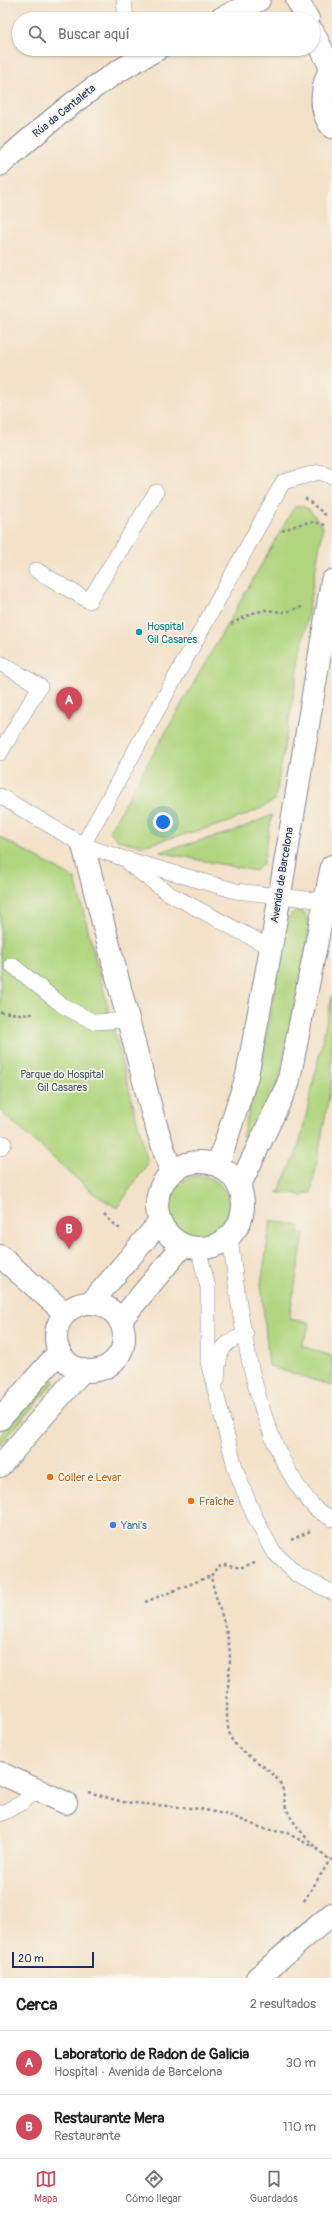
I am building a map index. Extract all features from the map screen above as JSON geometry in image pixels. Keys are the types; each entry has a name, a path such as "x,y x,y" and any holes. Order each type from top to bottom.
{"street":[{"path":"234,12 259,0"},
{"path":"297,0 304,12"},
{"path":"320,45 332,68 324,88 323,106 332,127"},
{"name":"Rúa da Cantaleta","path":"0,165 63,109 130,56"},
{"name":"Avenida de Barcelona","path":"218,1165 247,1076 332,581"},
{"path":"83,845 154,1116 171,1172"},
{"path":"240,1187 288,1084 332,866"},
{"path":"194,1162 206,1162 218,1165 234,1178 240,1187 243,1200 243,1213 238,1225 230,1236 220,1243 190,1246 166,1232 160,1222 156,1209 157,1195 162,1183 171,1172 181,1165 194,1162"},
{"path":"91,1303 160,1222"},
{"path":"120,1321 190,1246"},
{"path":"0,1256 65,1313"},
{"path":"91,1303 108,1308 120,1321 124,1331 120,1353 114,1361 105,1368 94,1371 83,1370 65,1360 59,1352 56,1336 60,1320 65,1313 73,1308 91,1303"},
{"path":"0,1419 59,1352"},
{"path":"0,1466 83,1370"},
{"path":"0,1773 66,1803"},
{"path":"257,1978 332,1914"}],"lane":[{"path":"124,0 125,12"},
{"path":"83,845 283,482 319,472 332,476"},
{"path":"36,570 89,601 156,492"},
{"path":"0,663 40,686 0,753"},
{"path":"0,796 83,845 122,858 236,891 324,901"},
{"path":"122,858 168,893 270,948"},
{"path":"12,965 63,1006 94,1022 130,1020"},
{"path":"230,1236 255,1382 268,1425 291,1477 315,1508 332,1518"},
{"path":"190,1246 208,1287 208,1362 215,1395 236,1471 253,1513 272,1550 297,1575 332,1592"},
{"path":"215,1395 219,1359 223,1348 231,1340 246,1334"},
{"path":"0,1814 20,1804 38,1790"}],"path":[{"path":"303,497 328,517"},
{"path":"274,533 307,521 320,522 327,526"},
{"path":"226,626 252,613 265,610 284,612 307,606"},
{"path":"0,1012 29,1015"},
{"path":"104,1215 116,1225"},
{"path":"146,1602 211,1576 218,1566 226,1564 240,1568 257,1562 272,1550"},
{"path":"211,1576 214,1593 223,1616 230,1658 227,1700 228,1725 234,1742 255,1759 280,1784 286,1810 314,1847"},
{"path":"66,1803 90,1791 123,1802 201,1809 232,1816 264,1829 287,1833 314,1847 331,1860 304,1901"}],"green space":[{"path":"301,506 309,509 323,527 275,800 260,809 226,823 142,846 118,840 109,831 292,511 295,507"},
{"path":"272,815 263,864 256,871 159,852 232,832"},
{"name":"Parque do Hospital Gil Casares","path":"0,837 75,879 148,1163 117,1208 93,1193 0,1111"},
{"path":"301,910 309,920 310,928 279,1080 253,1139 242,1136 260,1073 285,925 290,915"},
{"path":"332,996 332,1080 311,1193 305,1193 303,1197 294,1193 278,1193 296,1155 302,1134"},
{"path":"199,1176 215,1181 220,1185 224,1190 229,1206 224,1222 220,1227 215,1231 199,1236 183,1231 178,1227 174,1222 169,1206 174,1190 178,1185 183,1181"},
{"path":"271,1220 300,1226 298,1233 304,1234 289,1319 310,1323 302,1346 332,1356 332,1386 269,1366 261,1284"},
{"path":"50,1376 55,1381 0,1445 0,1435"}],"place":[{"name":"Hospital Gil Casares","path":"139,632"},
{"name":"Laboratorio de Radon de Galicia","path":"69,720"},
{"name":"Restaurante Mera","path":"69,1249"},
{"name":"Coller e Levar","path":"50,1477"},
{"name":"Fraîche","path":"191,1501"},
{"name":"Yani's","path":"113,1525"}]}
